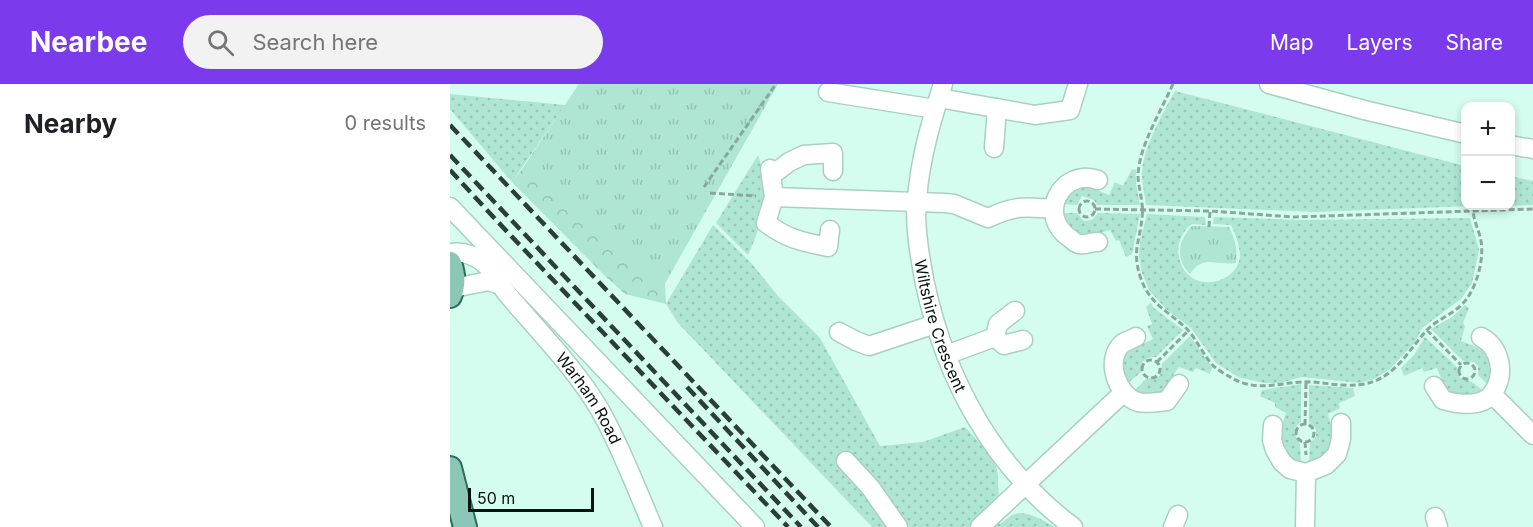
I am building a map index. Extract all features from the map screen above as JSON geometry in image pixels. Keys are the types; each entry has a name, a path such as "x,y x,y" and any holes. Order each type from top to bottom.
{"main road":[{"path":"450,263 454,276 452,292"},
{"path":"450,468 465,527"}],"street":[{"path":"828,92 939,97 1035,115 1070,110 1078,84"},
{"path":"1269,84 1461,133"},
{"name":"Wiltshire Crescent","path":"939,97 925,143 916,201 920,259 936,324 966,404 984,432 1046,507 1072,527"},
{"path":"994,148 997,108"},
{"path":"1515,146 1533,149"},
{"path":"830,230 828,247 782,235 766,224 774,197 771,172 804,155 833,153 833,171"},
{"path":"1098,180 1091,177 1067,183 1059,193 1053,209 1054,222 1064,235 1079,244 1098,242"},
{"path":"774,197 954,204 988,218 1009,208 1025,206 1053,209"},
{"path":"450,207 755,527"},
{"name":"Warham Road","path":"450,253 459,252 476,257 486,265 500,285 584,385 610,431 653,527"},
{"path":"452,292 489,281 500,285"},
{"path":"995,337 998,324 1016,311"},
{"path":"839,332 869,346 936,324"},
{"path":"995,337 1004,345 1023,340"},
{"path":"946,355 995,337"},
{"path":"1136,337 1122,344 1114,364 1115,378 1123,393 1139,403 1167,401 1179,384"},
{"path":"1434,386 1443,399 1460,404 1479,402 1492,394 1499,377 1499,357 1493,346 1481,337"},
{"path":"980,527 1123,393"},
{"path":"1492,394 1533,435"},
{"path":"1273,425 1272,440 1282,462 1290,469 1306,473 1326,465 1337,454 1341,439 1341,423"},
{"path":"846,461 870,487 898,527"},
{"path":"1305,527 1306,473"}],"path":[{"path":"704,187 776,84"},
{"path":"1095,209 1143,209 1210,211 1294,217 1472,210 1482,254 1468,298 1427,330 1394,371 1359,386 1306,381 1268,387 1254,386 1234,379 1212,365 1188,331 1158,307 1139,274 1136,243 1143,209 1138,177 1142,153 1173,84"},
{"path":"710,193 774,197"},
{"path":"1086,201 1093,204 1095,209 1092,215 1087,217 1079,209 1086,201"},
{"path":"1515,209 1533,208"},
{"path":"1209,227 1210,211"},
{"path":"1427,330 1461,365"},
{"path":"1157,362 1188,331"},
{"path":"1152,360 1157,362 1160,370 1157,375 1152,378 1146,377 1142,369 1144,363 1152,360"},
{"path":"1469,363 1474,366 1476,371 1473,376 1467,379 1462,377 1459,370 1461,365 1469,363"},
{"path":"1305,424 1306,381"},
{"path":"1305,424 1310,426 1314,433 1308,442 1299,440 1297,435 1298,429 1305,424"}],"green space":[{"path":"579,84 621,84 665,284 666,304 625,294 512,182"},
{"path":"579,84 778,84 663,287 525,165"},
{"path":"1175,91 1461,165 1461,206 1316,212 1146,205 1142,183 1145,155"},
{"path":"450,94 565,105 512,182 450,109"},
{"path":"758,155 764,180 763,205 758,231 748,255 716,223"},
{"path":"1132,169 1136,170 1140,205 1097,205 1094,200 1082,196 1077,205 1063,204 1072,190 1077,188 1089,187 1109,195 1115,182 1123,186"},
{"path":"1515,177 1533,181 1533,205 1515,206"},
{"path":"1061,213 1077,213 1084,221 1092,220 1098,213 1140,214 1132,254 1126,257 1119,240 1116,241 1110,230 1087,237 1073,234"},
{"path":"1147,214 1205,217 1206,225 1191,224 1188,227 1180,239 1178,248 1184,269 1192,277 1201,281 1212,282 1231,274 1240,256 1231,225 1213,224 1214,217 1301,220 1470,218 1479,250 1472,283 1461,299 1422,328 1415,342 1390,369 1374,379 1360,383 1302,377 1280,383 1264,383 1238,377 1216,363 1191,328 1166,309 1149,290 1142,273 1139,256"},
{"path":"713,225 820,338 880,446 923,442 965,427 996,465 999,495 987,509 1000,524 1012,515 1022,513 1054,527 872,527 678,323 666,304"},
{"path":"1192,226 1229,227 1236,244 1236,263 1200,264 1190,274 1182,262 1180,250"},
{"path":"1151,303 1154,308 1183,330 1156,357 1142,362 1141,372 1127,384 1123,359 1136,347 1153,339 1147,326 1152,324 1146,307"},
{"path":"1465,305 1469,308 1463,323 1465,326 1461,341 1485,350 1493,365 1488,385 1478,375 1478,366 1474,362 1463,361 1431,329 1452,317"},
{"path":"1190,336 1212,368 1210,374 1196,368 1193,372 1179,367 1162,391 1157,394 1143,395 1134,391 1146,379 1160,376 1162,364"},
{"path":"1425,337 1458,368 1459,377 1472,382 1482,390 1477,395 1451,391 1447,388 1437,368 1424,372 1422,368 1404,376 1401,368 1414,355"},
{"path":"1301,384 1301,422 1296,426 1294,433 1300,444 1301,461 1293,459 1283,449 1281,435 1286,413 1275,407 1275,403 1260,396 1262,390"},
{"path":"1309,385 1353,388 1355,396 1339,403 1340,408 1328,414 1332,442 1322,459 1309,462 1310,443 1316,437 1316,429 1309,422"}],"railway":[{"path":"450,125 831,527"},
{"path":"450,155 801,527"},
{"path":"450,170 788,527"},
{"path":"687,387 818,527"}]}
